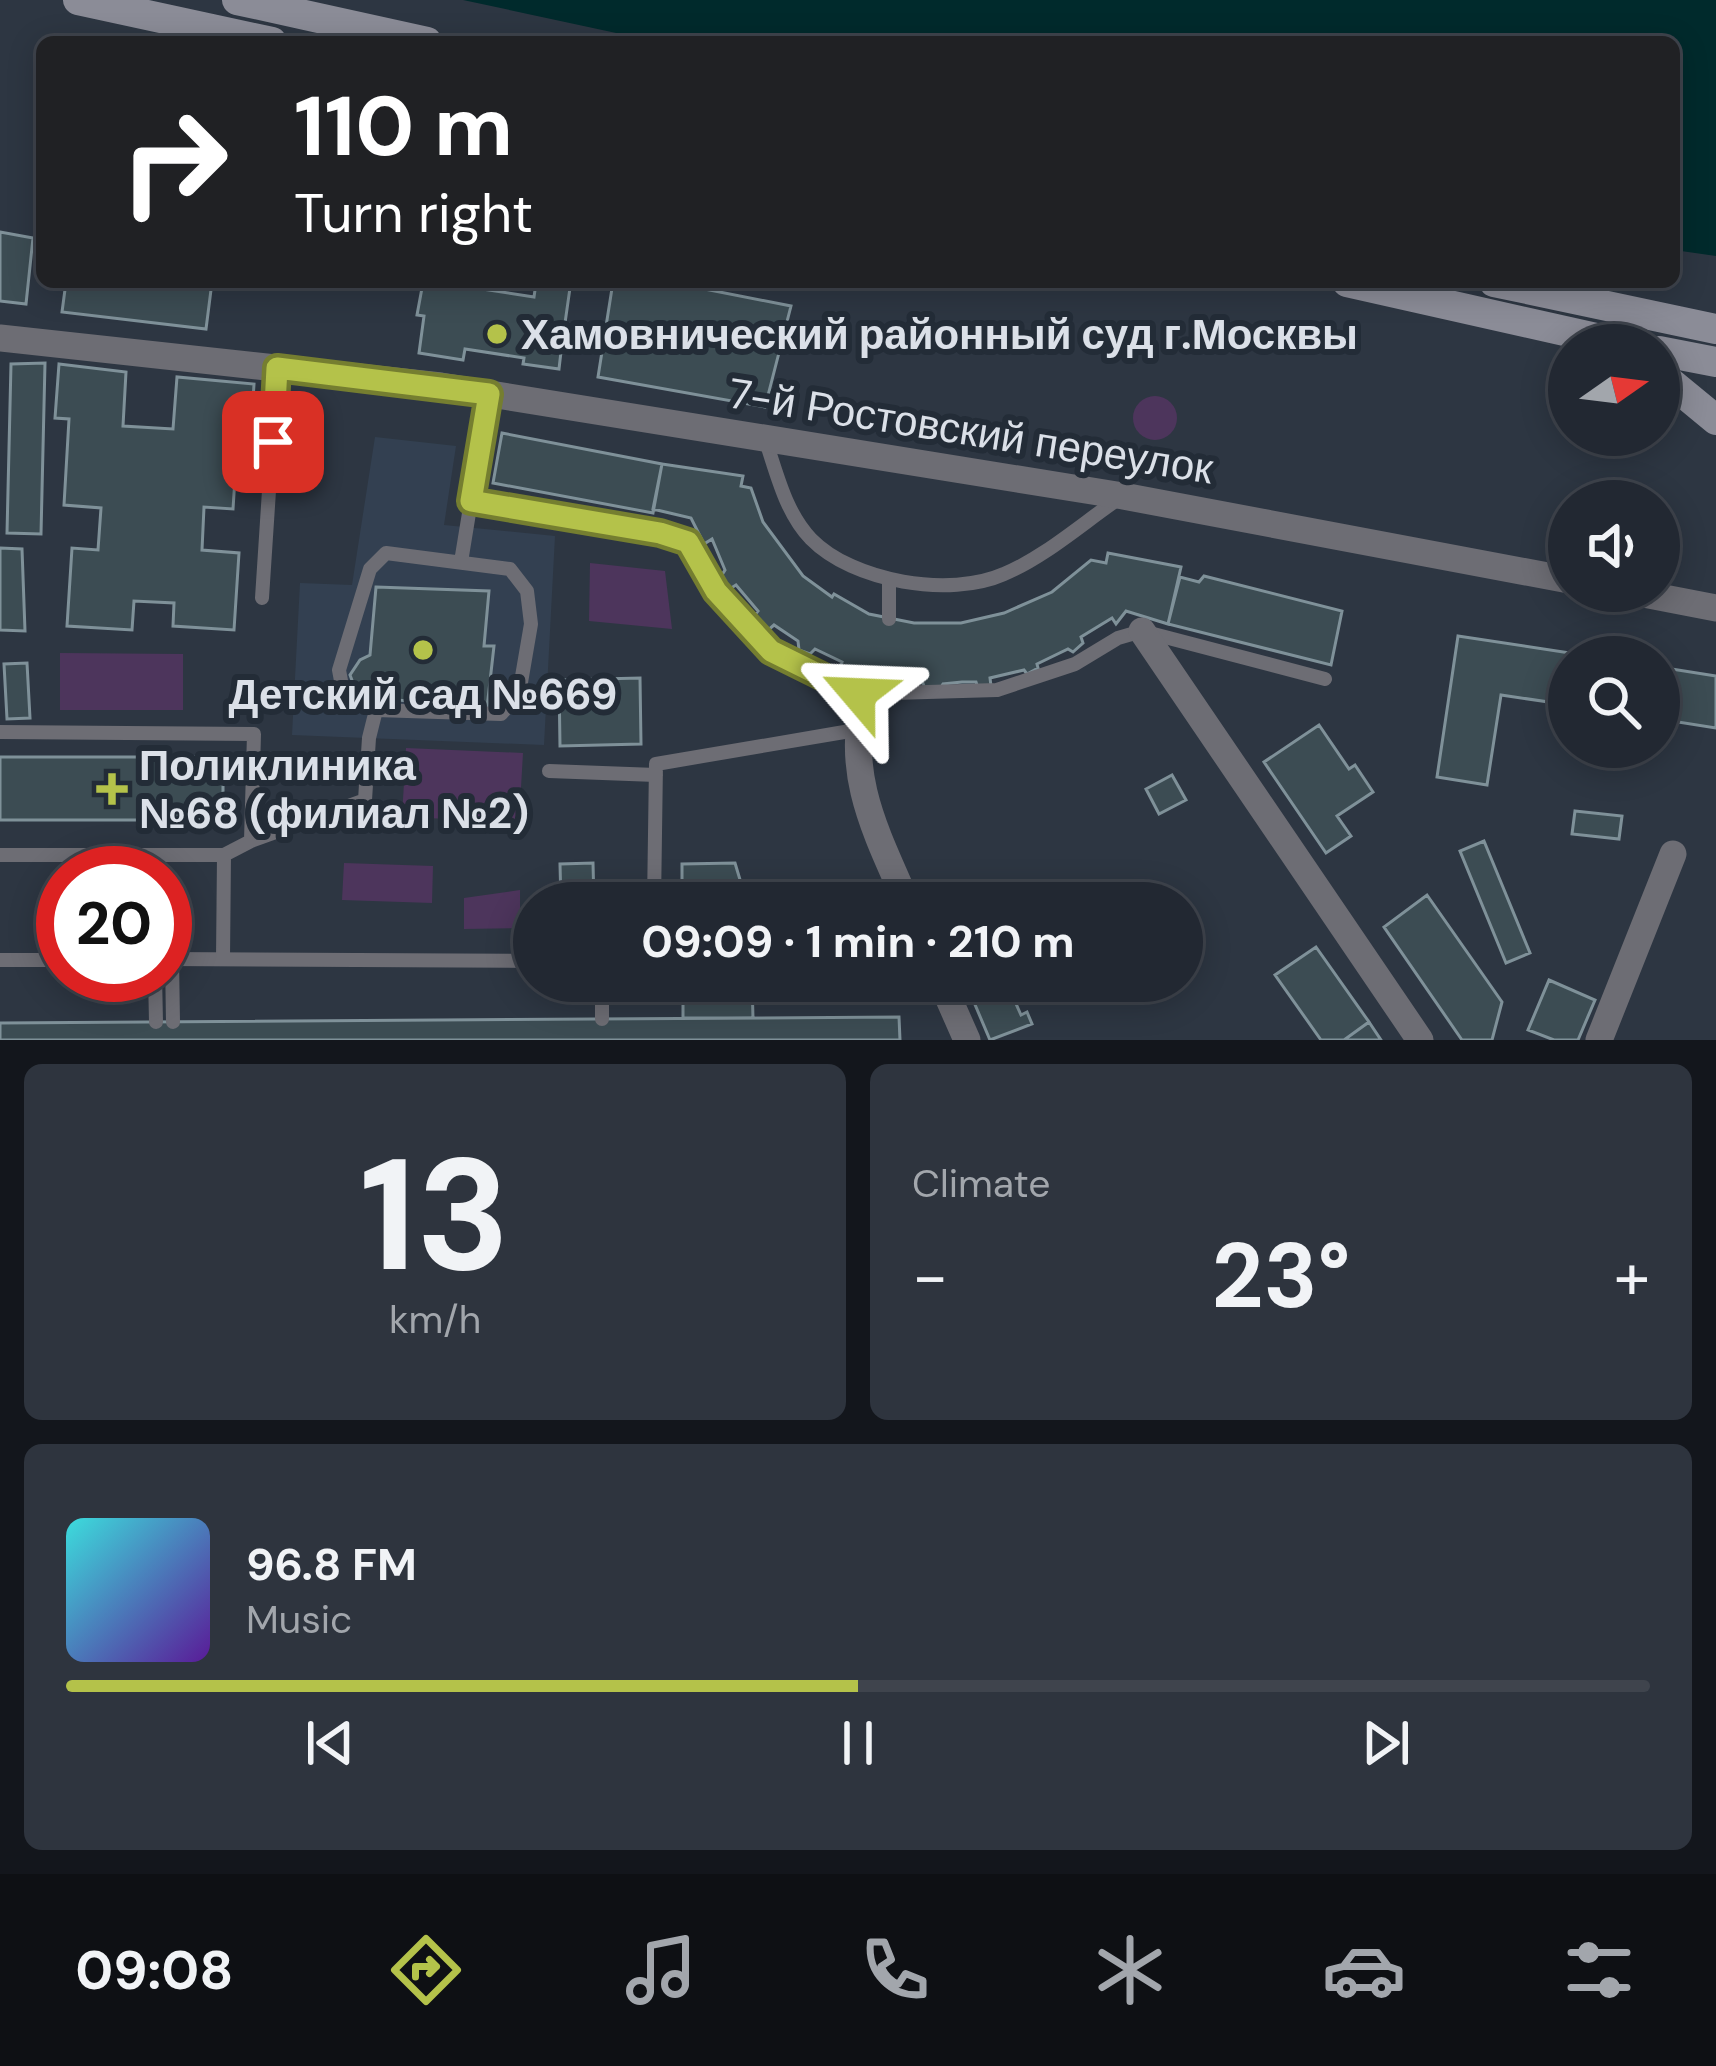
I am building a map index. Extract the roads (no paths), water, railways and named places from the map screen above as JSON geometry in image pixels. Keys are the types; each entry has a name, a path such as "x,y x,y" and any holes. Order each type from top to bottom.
{"main road":[{"path":"78,0 244,36"},
{"path":"237,0 400,36"},
{"path":"1374,288 1548,327"},
{"path":"1523,288 1716,328"},
{"path":"1680,355 1716,362"},
{"path":"1680,391 1716,420"}],"street":[{"name":"7-й Ростовский переулок","path":"0,338 489,394 1123,496 1548,576"},
{"path":"1680,601 1716,608"},
{"path":"1142,631 1420,1040"},
{"path":"874,688 856,730 864,803 898,882"},
{"path":"1599,1040 1673,854"},
{"path":"950,1002 967,1040"}],"lane":[{"path":"262,598 277,368"},
{"path":"461,562 489,394"},
{"path":"765,439 786,503 812,540 856,568 889,581 949,584 1002,575 1123,496"},
{"path":"471,501 688,542 716,591 771,651 874,688 997,690 1075,664 1118,638 1142,631 1325,679"},
{"path":"386,553 461,562 510,569 527,591 531,624 519,694 502,714 376,710 345,702 339,670 370,568 386,553"},
{"path":"889,581 889,619"},
{"path":"0,854 224,855 365,800 376,710"},
{"path":"654,882 656,764 856,730"},
{"path":"0,732 254,734 251,841"},
{"path":"549,771 656,776"},
{"path":"223,958 224,855"},
{"path":"192,959 513,961"},
{"path":"0,960 36,960"},
{"path":"155,1002 155,1022"},
{"path":"171,1002 173,1022"},
{"path":"602,1002 602,1018"}],"place":[{"name":"Хамовнический районный суд г.Москвы","path":"497,334"},
{"name":"Детский сад №669","path":"423,650"},
{"name":"Поликлиника №68 (филиал №2)","path":"112,789"}]}
